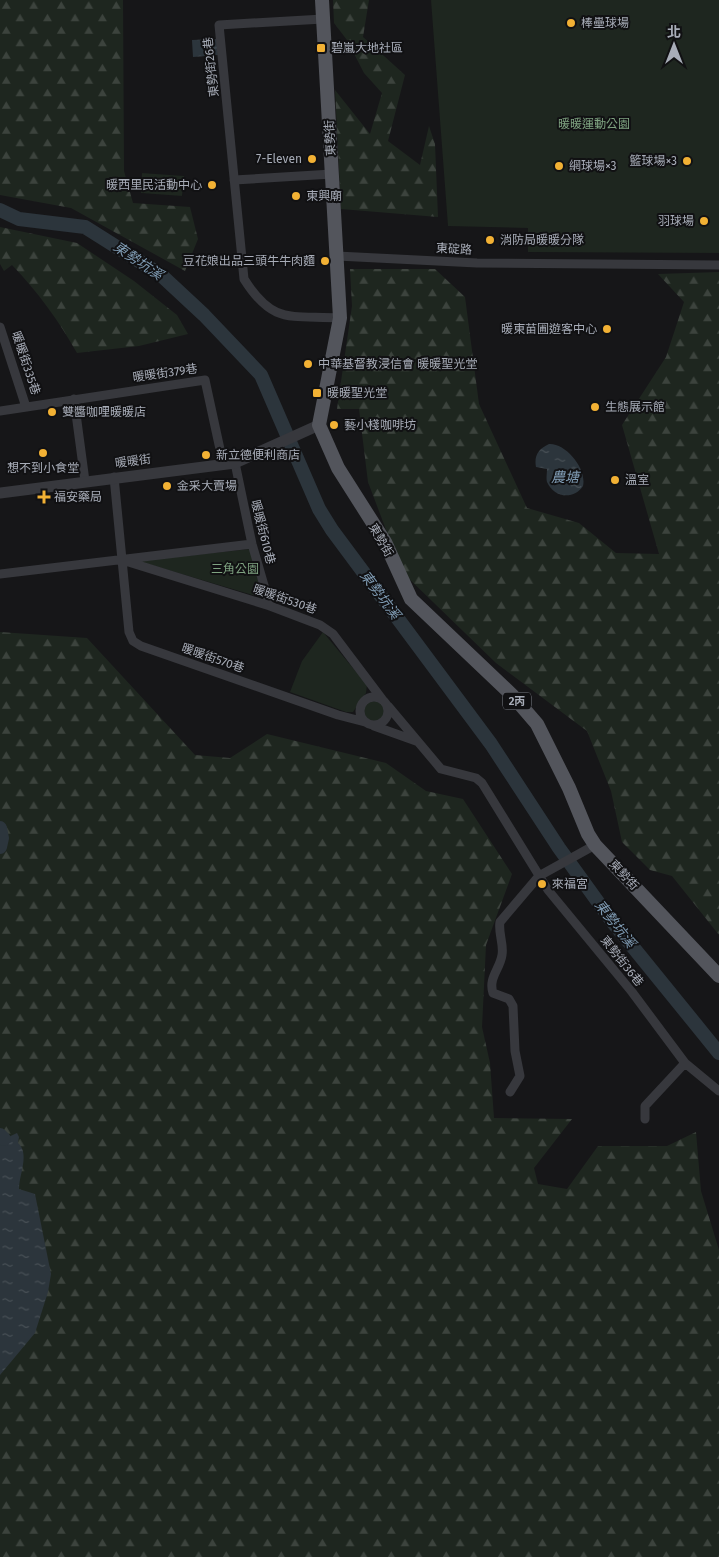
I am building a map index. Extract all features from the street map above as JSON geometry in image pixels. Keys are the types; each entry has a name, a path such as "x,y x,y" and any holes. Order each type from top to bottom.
{"main road":[{"name":"東勢街","path":"322,0 340,318 315,427 338,468 385,542 412,599 512,695 537,724 570,788 588,834 590,848 719,976"}],"street":[{"name":"東勢街26巷","path":"323,19 219,25 242,272 251,290 271,311 280,316 340,318"},
{"path":"234,180 332,174"},
{"name":"東碇路","path":"337,256 477,263 719,265"},
{"name":"暖暖街335巷","path":"0,327 26,407"},
{"name":"暖暖街379巷","path":"0,410 206,380 229,463"},
{"path":"74,398 85,481"},
{"name":"暖暖街","path":"0,493 229,463 268,450 315,427"},
{"name":"暖暖街610巷","path":"229,463 270,606"},
{"name":"暖暖街570巷","path":"114,477 129,632 133,641 141,646 338,716 369,724"},
{"path":"122,560 252,544"},
{"name":"暖暖街530巷","path":"0,574 122,560 270,606 320,625 333,634 416,741"},
{"path":"369,724 386,720 385,703 373,697 364,701 360,709 369,724 416,741 441,769 476,778 482,783 544,874"},
{"path":"510,1092 520,1076 515,1051 513,1006 509,999 493,993 490,985 503,953 499,931 500,922 544,874 590,848"},
{"name":"東勢街36巷","path":"544,874 685,1064 719,1091"},
{"path":"646,1119 645,1106 685,1064"}],"green space":[{"path":"0,0 123,0 124,171 133,203 190,207 198,239 185,271 71,208 0,195"},
{"path":"333,0 369,0 363,37 405,75 388,141 420,165 429,126 435,144 438,217 341,209 335,90 370,134 382,93 364,73 347,40 334,23"},
{"name":"暖暖運動公園","path":"431,0 719,0 719,253 528,252 528,228 448,226"},
{"path":"142,173 184,176 182,196 141,193"},
{"path":"0,227 77,243 134,281 177,315 188,334 139,346 77,353 48,307 22,275 12,265 4,271 0,264"},
{"path":"350,269 435,269 465,297 479,404 527,508 579,523 616,553 659,554 622,425 666,357 684,302 658,274 719,272 719,935 672,876 650,870 622,842 611,791 587,731 496,663 402,572 368,482 359,409 337,409 352,306"},
{"name":"三角公園","path":"250,549 263,598 138,561"},
{"path":"0,632 87,638 195,755 230,758 267,734 386,763 426,791 463,799 512,874 486,945 482,1027 490,1063 494,1118 572,1119 534,1168 538,1184 567,1189 598,1146 667,1146 696,1132 701,1191 719,1250 719,1557 0,1557"},
{"path":"323,632 367,685 366,693 353,712 346,712 290,692 302,661"},
{"path":"374,701 381,704 384,711 381,718 374,721 367,718 364,711 367,704"}],"water":[{"path":"217,39 218,55 193,57 192,40"},
{"name":"農塘","path":"549,444 556,445 568,452 582,472 583,486 575,494 564,495 554,491 547,482 547,469 536,467 538,453"},
{"path":"17,1133 19,1137 18,1143 24,1158 19,1189 35,1194 51,1274 48,1292 35,1333 0,1375 0,1141"}],"waterway":[{"name":"東勢坑溪","path":"0,210 19,219 85,227 161,275 204,315 261,375 319,509 332,530 491,744 559,848 611,920 719,1053"},
{"path":"0,828 2,838 0,847"},
{"path":"0,1135 4,1139"}],"place":[{"name":"棒壘球場","path":"571,23"},
{"name":"碧嵐大地社區","path":"321,48"},
{"name":"7-Eleven","path":"312,159"},
{"name":"籃球場×3","path":"687,161"},
{"name":"網球場×3","path":"559,166"},
{"name":"暖西里民活動中心","path":"212,185"},
{"name":"東興廟","path":"296,196"},
{"name":"羽球場","path":"704,221"},
{"name":"消防局暖暖分隊","path":"490,240"},
{"name":"豆花娘出品三頭牛牛肉麵","path":"325,261"},
{"name":"暖東苗圃遊客中心","path":"607,329"},
{"name":"中華基督教浸信會 暖暖聖光堂","path":"308,364"},
{"name":"暖暖聖光堂","path":"317,393"},
{"name":"生態展示館","path":"595,407"},
{"name":"雙醬咖哩暖暖店","path":"52,412"},
{"name":"藝小棧咖啡坊","path":"334,425"},
{"name":"想不到小食堂","path":"43,453"},
{"name":"新立德便利商店","path":"206,455"},
{"name":"溫室","path":"615,480"},
{"name":"金采大賣場","path":"167,486"},
{"name":"福安藥局","path":"44,497"},
{"name":"來福宮","path":"542,884"}]}
